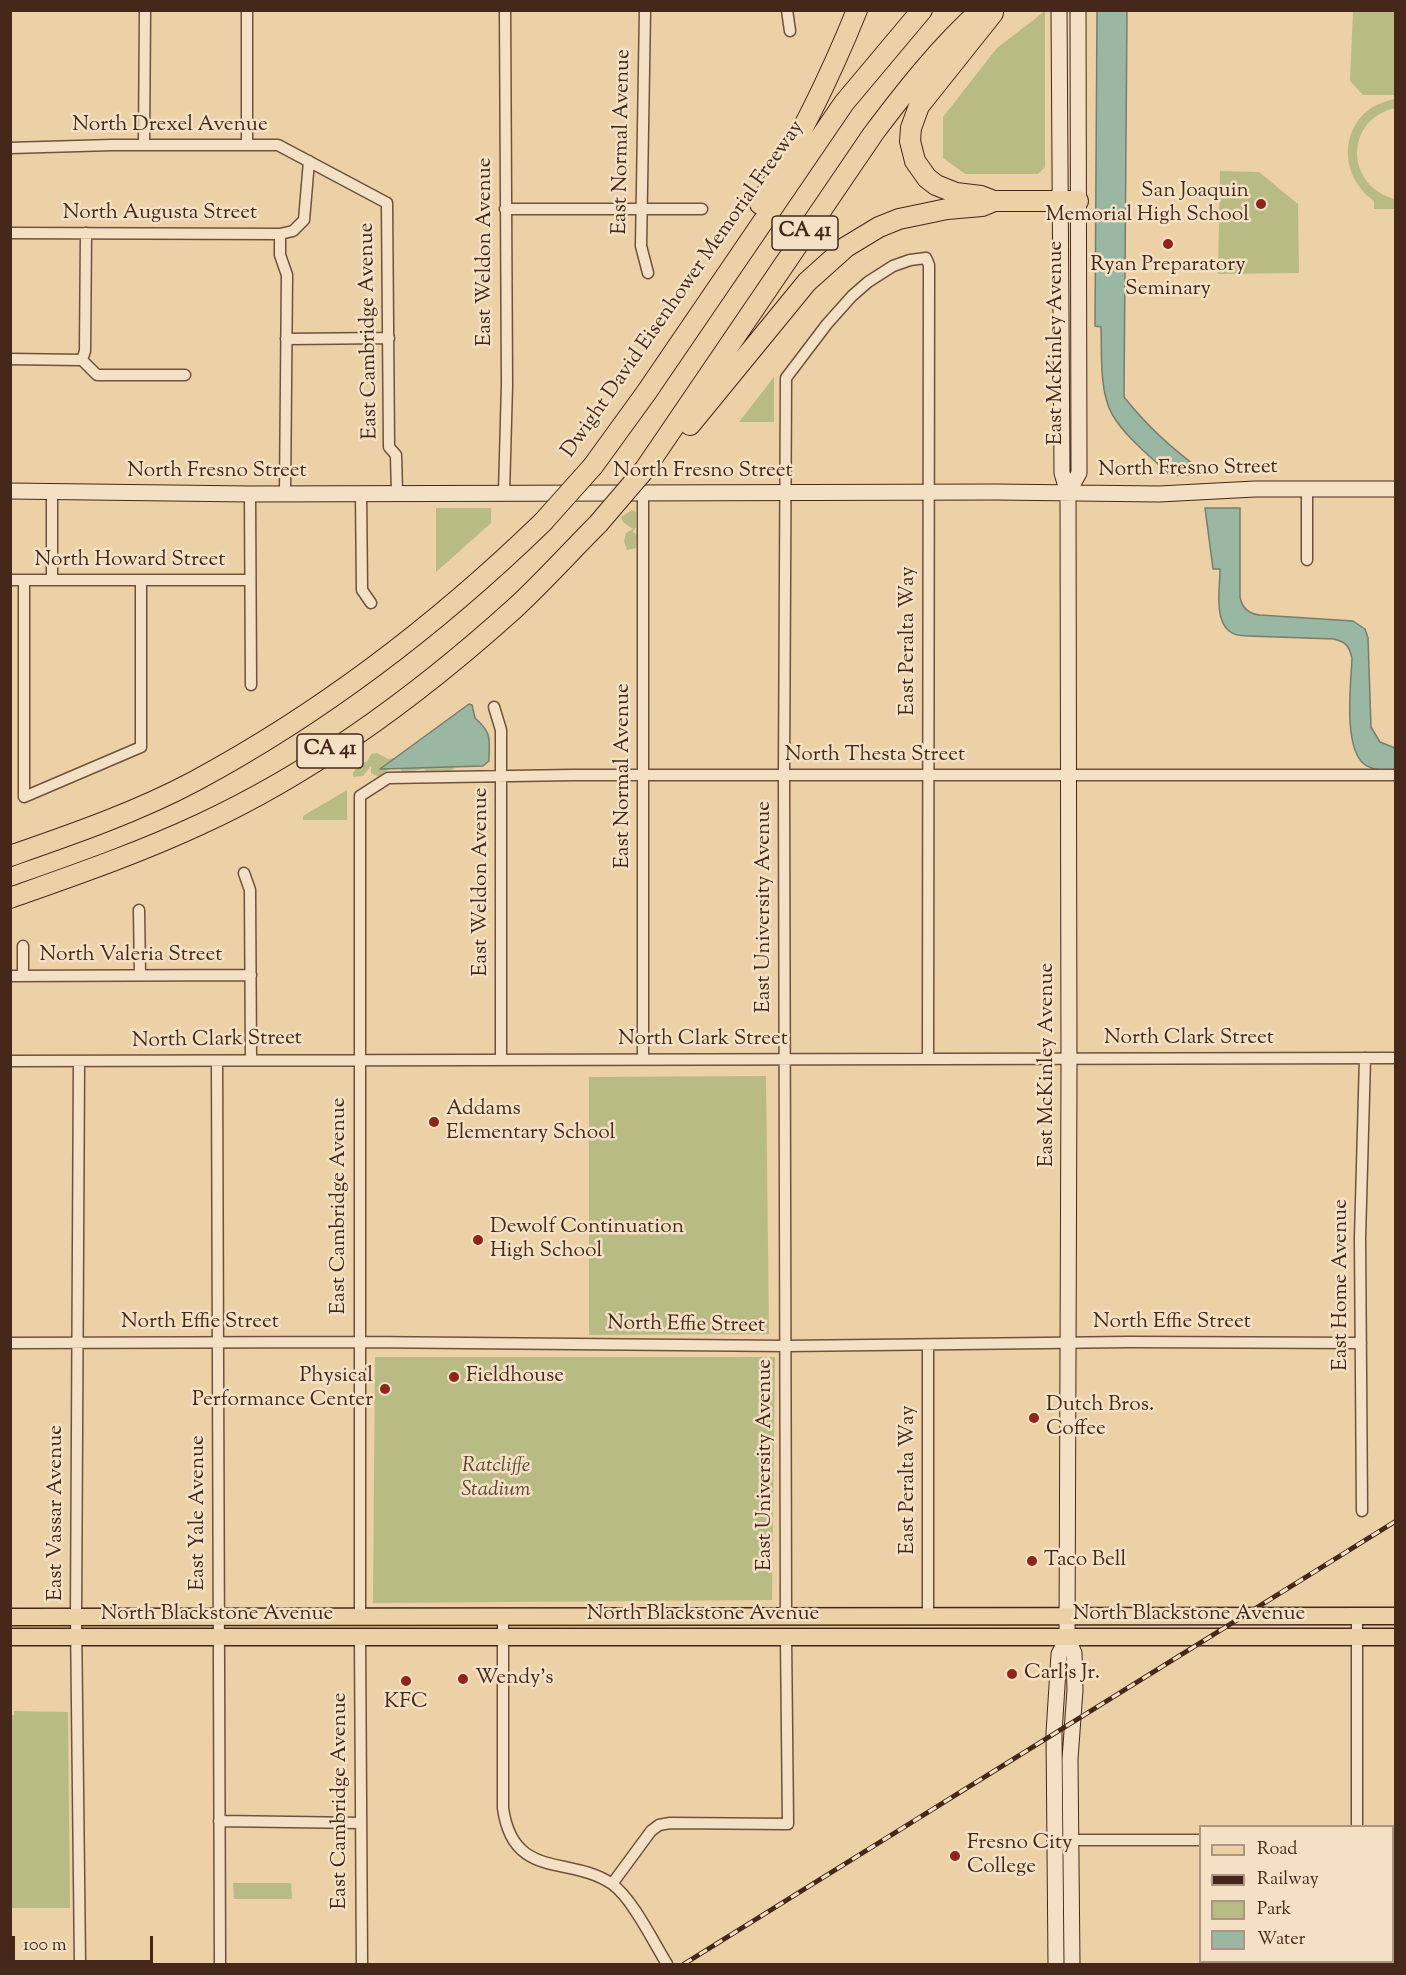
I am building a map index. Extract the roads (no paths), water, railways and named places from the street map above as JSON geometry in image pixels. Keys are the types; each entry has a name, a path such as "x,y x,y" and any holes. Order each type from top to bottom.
{"highway":[{"path":"646,393 798,138 840,53 857,10"},
{"name":"Dwight David Eisenhower Memorial Freeway","path":"10,856 131,811 194,782 256,746 386,658 497,566 543,522 593,466 646,393 844,103 922,10"},
{"name":"CA 41","path":"10,898 115,861 201,824 290,777 382,715 516,607 598,524 645,469 873,134 906,91 981,10"},
{"path":"995,10 919,106 911,128 910,141 915,161 927,178 936,185 956,193 981,196 994,201 1069,201"},
{"path":"645,469 691,424 807,282 846,247 879,227 899,219 947,209 982,206 994,201"}],"main road":[{"name":"East McKinley Avenue","path":"1059,10 1069,201"},
{"name":"East McKinley Avenue","path":"1072,1965 1070,1759 1075,1690 1074,1653 1067,1638 1068,493 1062,473 1069,201 1078,10"},
{"name":"North Fresno Street","path":"10,491 250,494 929,492 1159,494 1212,490 1395,489"},
{"path":"360,1638 365,1629 370,1627 409,1625 461,1616"},
{"path":"813,1638 875,1629 916,1628 924,1624 928,1616"},
{"name":"North Blackstone Avenue","path":"10,1617 1395,1616"},
{"path":"289,1638 299,1629 355,1624 360,1617"},
{"path":"710,1638 735,1628 771,1627 786,1617"},
{"path":"786,1638 788,1632 794,1628 840,1626 896,1617"},
{"name":"North Blackstone Avenue","path":"10,1637 1395,1637"},
{"name":"East McKinley Avenue","path":"1056,1965 1054,1761 1059,1654 1067,1638"},
{"path":"1054,1761 1061,1787 1065,1834 1071,1840"},
{"path":"1055,1842 1063,1894 1064,1965"}],"street":[{"path":"144,145 145,10"},
{"path":"247,10 247,145"},
{"name":"East Weldon Avenue","path":"504,10 507,385 504,492"},
{"name":"East Normal Avenue","path":"645,10 641,246 648,273"},
{"path":"787,10 790,31"},
{"name":"North Drexel Avenue","path":"10,148 278,145 387,203"},
{"path":"280,234 293,231 304,220 309,161"},
{"name":"East Cambridge Avenue","path":"387,203 389,447 396,455 397,493"},
{"path":"505,209 702,209"},
{"name":"North Augusta Street","path":"10,233 280,234 279,255 286,275 285,493"},
{"path":"82,360 86,351 86,233"},
{"name":"East Peralta Way","path":"786,378 827,324 868,282 893,266 910,260 926,258 929,265 928,1059"},
{"path":"286,339 389,338"},
{"path":"10,359 82,360 97,375 184,375"},
{"name":"East University Avenue","path":"786,378 784,775 786,1617"},
{"path":"1307,489 1307,560"},
{"path":"52,492 52,580"},
{"path":"361,493 362,590 371,603"},
{"name":"East Normal Avenue","path":"644,493 644,1059"},
{"path":"250,494 250,685"},
{"name":"North Howard Street","path":"10,580 250,580"},
{"path":"24,580 24,797 141,747 141,581"},
{"name":"East Weldon Avenue","path":"494,707 501,730 501,1059"},
{"name":"North Thesta Street","path":"360,796 388,778 643,775 1395,775"},
{"name":"East Cambridge Avenue","path":"360,796 360,1617"},
{"path":"243,873 250,890 251,1060"},
{"path":"139,910 140,975"},
{"path":"23,946 23,975"},
{"name":"North Valeria Street","path":"10,976 251,975"},
{"name":"East Home Avenue","path":"1362,1511 1360,1238 1365,1058"},
{"name":"North Clark Street","path":"10,1061 1395,1058"},
{"name":"East Yale Avenue","path":"217,1060 220,1965"},
{"name":"East Vassar Avenue","path":"79,1062 76,1638 80,1965"},
{"name":"North Effie Street","path":"10,1343 361,1342 786,1346 1068,1342 1361,1343"},
{"name":"East Peralta Way","path":"928,1345 928,1616"},
{"path":"1357,1616 1357,1825"},
{"path":"503,1617 503,1808 508,1828 517,1844 531,1857 541,1862 588,1874 612,1884 626,1897 667,1965"},
{"name":"East Cambridge Avenue","path":"360,1638 363,1965"},
{"path":"612,1884 643,1841 659,1825 670,1823 788,1824 786,1638"},
{"path":"219,1821 361,1822"},
{"path":"1071,1840 1199,1840"}],"water":[{"path":"1097,11 1127,11 1124,397 1161,437 1204,472 1201,475 1170,475 1124,431 1112,414 1105,394 1101,327 1095,326"},
{"path":"1205,508 1240,508 1240,597 1247,610 1260,615 1353,621 1365,629 1368,638 1371,727 1380,742 1395,748 1395,770 1371,768 1357,756 1353,744 1350,714 1352,658 1344,643 1334,639 1241,635 1229,631 1224,626 1219,602 1220,569 1213,569"},
{"path":"469,704 472,705 475,718 485,728 489,737 489,761 483,766 380,769"}],"railway":[{"path":"684,1964 1396,1521"}],"place":[{"name":"San Joaquin Memorial High School","path":"1261,204"},
{"name":"Ryan Preparatory Seminary","path":"1168,244"},
{"name":"Addams Elementary School","path":"434,1122"},
{"name":"Dewolf Continuation High School","path":"478,1240"},
{"name":"Fieldhouse","path":"454,1377"},
{"name":"Physical Performance Center","path":"385,1389"},
{"name":"Dutch Bros. Coffee","path":"1034,1418"},
{"name":"Taco Bell","path":"1032,1561"},
{"name":"Carl's Jr.","path":"1012,1674"},
{"name":"Wendy's","path":"463,1679"},
{"name":"KFC","path":"406,1681"},
{"name":"Fresno City College","path":"955,1856"}],"park label":[{"name":"Ratcliffe Stadium","path":"496,1479"}]}
